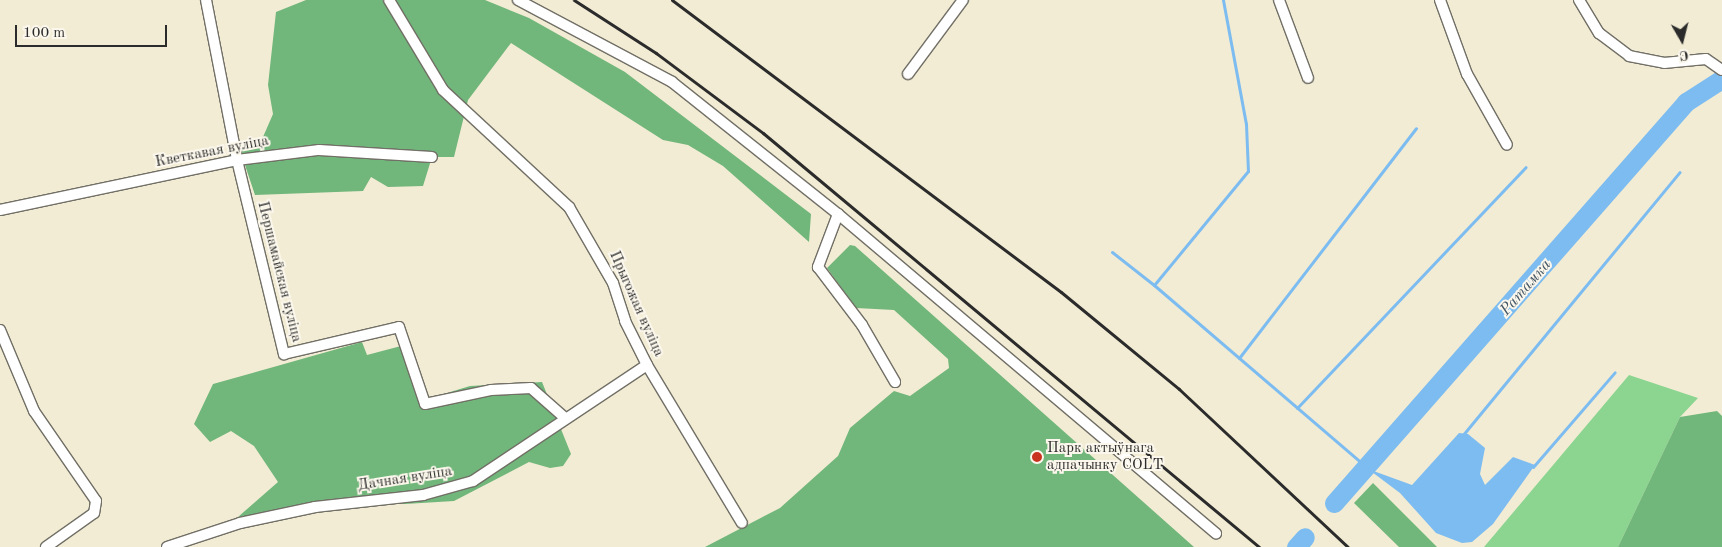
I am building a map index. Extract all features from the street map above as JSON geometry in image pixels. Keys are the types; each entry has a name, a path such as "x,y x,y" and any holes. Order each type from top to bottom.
{"street":[{"name":"Першамайская вуліца","path":"206,0 237,160 284,354 399,327 426,404 491,390 531,388 565,418"},
{"name":"Прыгожая вуліца","path":"389,0 443,90 569,207 613,284 625,321 647,365 742,523"},
{"path":"518,0 672,82 838,214 1216,534"},
{"path":"908,74 963,0"},
{"path":"1279,0 1308,78"},
{"path":"1440,0 1467,74 1507,144"},
{"path":"1579,0 1600,34 1629,56 1664,63 1706,58 1721,67"},
{"name":"Кветкавая вуліца","path":"0,210 237,160 319,150 432,157"},
{"path":"838,214 818,267 862,325 896,382"},
{"path":"0,330 34,411 59,441 98,508 46,547"},
{"name":"Дачная вуліца","path":"167,547 240,523 306,509 451,490 492,470 565,418 647,365"}],"green space":[{"path":"306,0 485,0 529,18 625,72 811,214 809,242 723,166 688,145 663,140 511,43 468,100 454,157 432,157 423,186 388,187 371,177 363,191 255,195 240,150 263,137 273,114 268,85 276,12"},
{"path":"850,245 855,246 1194,547 705,547 780,508 838,456 850,428 894,391 910,396 949,368 948,359 894,310 856,308 827,268"},
{"path":"362,342 367,355 401,346 427,399 470,386 542,382 571,454 563,466 550,468 529,462 454,501 405,504 364,497 238,517 278,482 254,446 231,431 210,442 194,424 213,384"},
{"path":"1629,375 1698,398 1680,417 1618,547 1484,547"},
{"path":"1717,411 1722,416 1722,547 1618,547 1680,417"},
{"path":"1373,483 1437,547 1399,547 1354,503"}],"water":[{"path":"1459,433 1468,434 1485,448 1480,474 1485,485 1513,457 1535,465 1493,524 1472,542 1462,543 1436,533 1400,493 1368,469 1412,485"}],"waterway":[{"path":"1223,0 1246,124 1248,171 1154,285 1371,471"},
{"name":"Ратамка","path":"1334,503 1686,102 1722,79"},
{"path":"1239,358 1416,128"},
{"path":"1297,408 1526,167"},
{"path":"1462,436 1680,172"},
{"path":"1112,252 1154,285"},
{"path":"1533,467 1615,372"},
{"name":"Ратамка","path":"1296,547 1305,537"}],"railway":[{"path":"574,0 656,53 763,133 1259,547"},
{"path":"672,0 1061,292 1179,389 1348,547"}],"place":[{"name":"Парк актыўнага адпачынку COLT","path":"1037,457"}]}
